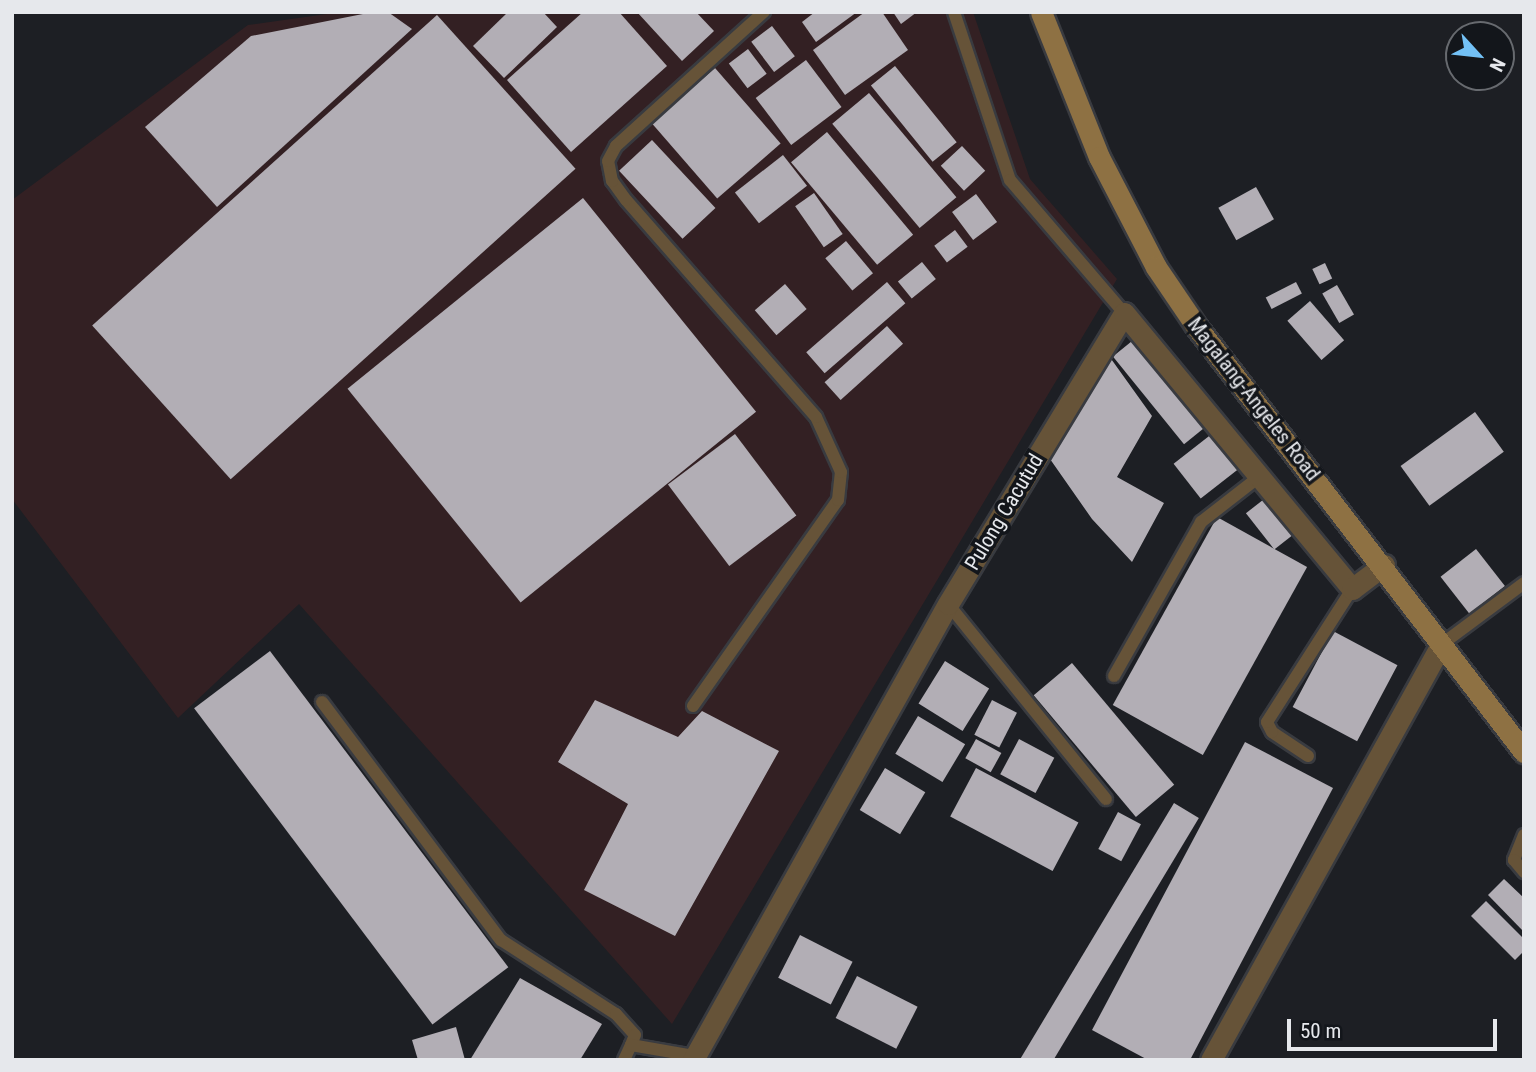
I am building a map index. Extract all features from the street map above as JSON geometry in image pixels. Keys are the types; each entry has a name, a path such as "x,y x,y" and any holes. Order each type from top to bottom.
{"main road":[{"name":"Magalang-Angeles Road","path":"1041,12 1099,157 1156,267 1196,326 1384,565 1524,752"}],"street":[{"path":"1124,313 1352,589 1384,565"},
{"name":"Pulong Cacutud","path":"694,1058 948,604 1124,313"},
{"path":"1211,1060 1442,644"}],"lane":[{"path":"693,706 838,500 841,471 816,417 626,200 612,181 608,161 616,146 764,12"},
{"path":"954,12 1010,180 1124,313"},
{"path":"1114,676 1201,522 1259,477"},
{"path":"1442,644 1524,583"},
{"path":"1308,756 1272,732 1267,722 1352,589"},
{"path":"948,604 1106,799"},
{"path":"322,702 501,940 616,1014 635,1035 624,1060"},
{"path":"1524,835 1514,860 1524,872"},
{"path":"631,1045 694,1058"}],"shaded area":[{"path":"341,12 973,12 1030,179 1117,279 672,1024 299,604 178,718 12,499 12,200 248,25"}],"building":[{"path":"373,12 388,12 412,29 217,207 145,127 251,36"},
{"path":"508,12 543,12 557,27 504,78 473,46"},
{"path":"583,12 619,12 667,66 571,152 507,80"},
{"path":"637,12 696,12 714,31 682,61"},
{"path":"815,12 857,12 816,42 802,22"},
{"path":"865,12 882,12 908,50 845,95 813,50"},
{"path":"893,12 917,12 901,24"},
{"path":"437,15 576,169 231,479 92,325"},
{"path":"772,26 795,56 774,72 751,42"},
{"path":"748,49 767,74 747,88 729,63"},
{"path":"806,60 842,107 791,145 756,98"},
{"path":"895,66 957,142 933,162 871,86"},
{"path":"715,68 781,143 717,199 652,123"},
{"path":"869,93 956,197 920,228 832,124"},
{"path":"827,132 913,235 877,265 791,162"},
{"path":"652,140 715,208 683,239 619,171"},
{"path":"962,146 985,171 964,191 941,166"},
{"path":"783,155 807,186 759,223 735,193"},
{"path":"1256,187 1274,219 1236,240 1218,208"},
{"path":"814,193 843,234 824,247 795,206"},
{"path":"976,194 997,222 973,240 952,212"},
{"path":"583,198 756,412 521,602 348,389"},
{"path":"955,230 968,247 947,262 934,246"},
{"path":"846,241 873,273 852,291 825,258"},
{"path":"922,262 936,279 912,299 898,282"},
{"path":"1325,263 1332,278 1319,284 1312,269"},
{"path":"887,282 905,303 825,373 806,352"},
{"path":"1296,282 1302,294 1272,309 1266,297"},
{"path":"785,284 807,309 776,335 755,310"},
{"path":"1337,285 1354,314 1339,323 1322,294"},
{"path":"1310,301 1344,340 1321,360 1287,321"},
{"path":"887,326 903,344 841,400 825,382"},
{"path":"1137,337 1208,425 1184,444 1113,357"},
{"path":"1109,356 1152,416 1117,477 1164,503 1132,562 1092,519 1050,459"},
{"path":"1475,412 1504,452 1429,506 1401,466"},
{"path":"1213,433 1240,468 1201,498 1174,464"},
{"path":"735,434 796,515 729,566 668,485"},
{"path":"1268,496 1296,532 1274,549 1246,513"},
{"path":"1217,517 1307,567 1203,755 1113,705"},
{"path":"1476,549 1505,586 1469,614 1441,577"},
{"path":"1333,631 1397,665 1357,741 1293,707"},
{"path":"270,651 508,967 432,1024 194,708"},
{"path":"945,661 989,689 963,731 919,703"},
{"path":"1072,663 1174,785 1136,817 1034,695"},
{"path":"595,700 678,737 702,711 779,751 675,936 584,890 628,804 558,762"},
{"path":"992,700 1017,713 999,747 974,735"},
{"path":"918,716 965,744 942,782 895,754"},
{"path":"976,739 1001,753 991,772 965,758"},
{"path":"1019,739 1054,758 1036,793 1000,774"},
{"path":"1245,742 1333,788 1190,1060 1148,1060 1092,1030"},
{"path":"885,768 925,792 900,834 860,810"},
{"path":"976,768 1078,822 1053,871 950,817"},
{"path":"1174,803 1199,818 1053,1060 1020,1060"},
{"path":"1118,812 1141,824 1121,861 1098,849"},
{"path":"1504,879 1524,898 1524,932 1488,895"},
{"path":"1486,901 1524,939 1524,951 1515,960 1471,916"},
{"path":"800,935 853,962 831,1005 778,978"},
{"path":"857,976 918,1007 896,1049 836,1018"},
{"path":"520,978 602,1024 580,1060 470,1060"},
{"path":"456,1027 465,1060 418,1060 412,1040"}]}
